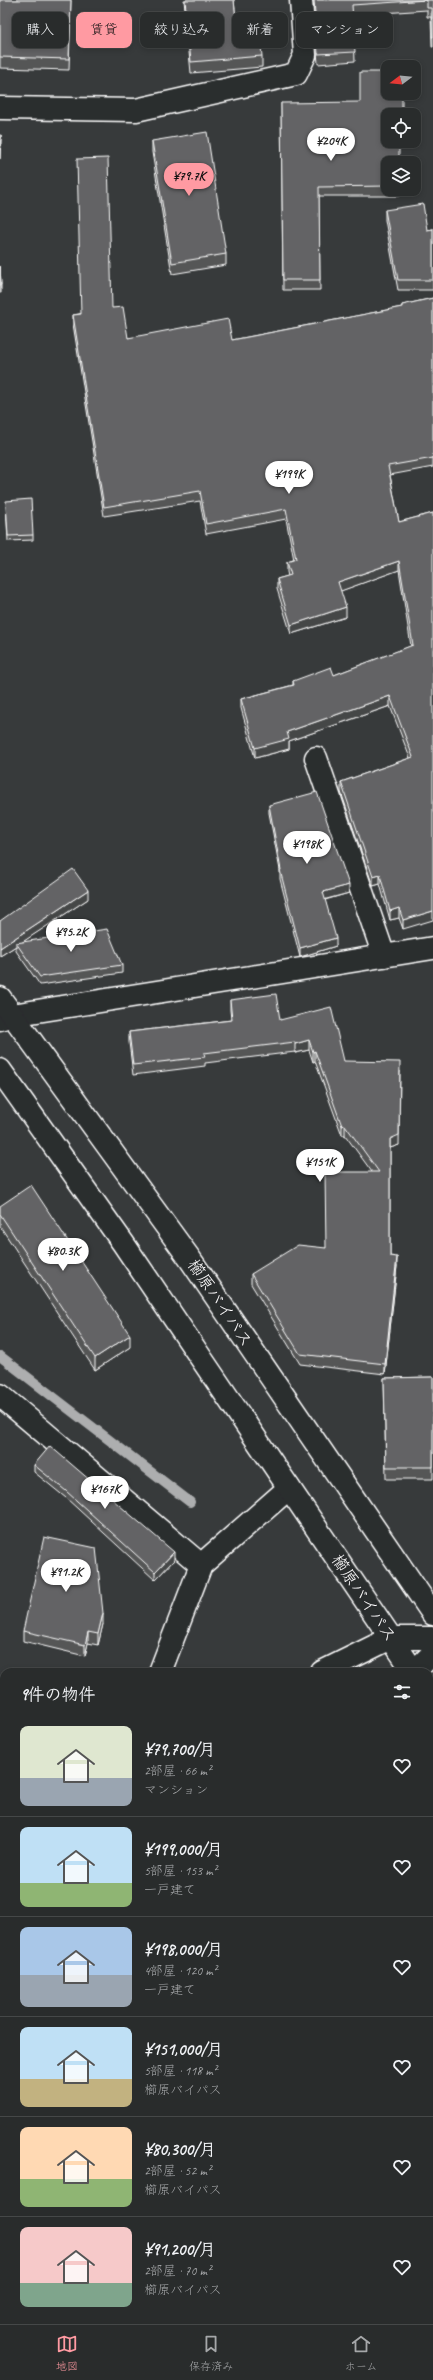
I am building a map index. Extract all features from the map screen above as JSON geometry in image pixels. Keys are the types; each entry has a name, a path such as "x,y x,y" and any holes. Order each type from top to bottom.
{"street":[{"path":"0,108 136,110 296,74 305,55 301,0"},
{"path":"316,758 384,956"},
{"path":"4,1011 433,948"},
{"name":"櫛原バイパス","path":"4,1011 190,1259 433,1614"},
{"name":"櫛原バイパス","path":"0,1070 124,1243 411,1668"},
{"path":"0,1395 201,1566"},
{"path":"162,1668 201,1566 289,1488"},
{"path":"330,1668 392,1638 433,1638"},
{"path":"418,1668 433,1654"}],"building":[{"path":"0,0 71,0 69,59 0,57"},
{"path":"185,0 234,0 235,12 232,12 232,48 261,48 262,56 191,62 190,48 224,48 224,12 186,12"},
{"path":"314,0 427,0 352,5 352,12 315,12"},
{"path":"427,0 433,0 433,37 431,8 427,8"},
{"path":"318,48 355,48 355,52 318,54"},
{"path":"360,72 381,72 381,100 402,100 402,108 381,108 381,148 399,148 399,156 381,156 381,186 319,187 320,280 283,280 281,103 360,102"},
{"path":"207,132 226,254 172,263 152,141"},
{"path":"108,158 112,308 123,307 128,338 228,319 232,340 402,307 402,305 433,298 433,458 388,466 399,522 433,513 433,911 403,920 399,908 390,911 380,875 373,877 341,782 413,757 390,696 287,732 289,739 255,748 241,699 294,685 293,681 331,667 334,675 413,645 399,561 338,582 346,607 291,625 277,579 291,575 287,562 296,559 286,509 206,524 200,491 104,507 73,315 81,314 77,159"},
{"path":"423,204 427,230 433,229 433,280 398,280 385,210"},
{"path":"31,499 33,535 8,536 6,501"},
{"path":"317,792 349,885 323,892 336,938 300,948 280,870 269,805"},
{"path":"73,869 88,890 0,948 0,921"},
{"path":"107,929 122,965 40,977 16,943"},
{"path":"276,994 280,1020 331,1007 344,1061 400,1062 399,1135 390,1139 390,1256 397,1257 385,1364 300,1354 251,1274 298,1245 326,1248 325,1172 379,1172 345,1125 342,1126 315,1051 313,1052 309,1040 295,1044 295,1042 204,1053 205,1057 133,1065 129,1032 232,1020 230,1000"},
{"path":"31,1185 130,1335 95,1358 0,1214 0,1206"},
{"path":"433,1377 433,1467 386,1467 384,1378"},
{"path":"50,1446 174,1552 155,1572 66,1491 34,1465"},
{"path":"44,1537 96,1548 103,1613 98,1634 88,1632 85,1645 23,1631"}],"waterway":[{"path":"0,1356 190,1502"}]}
